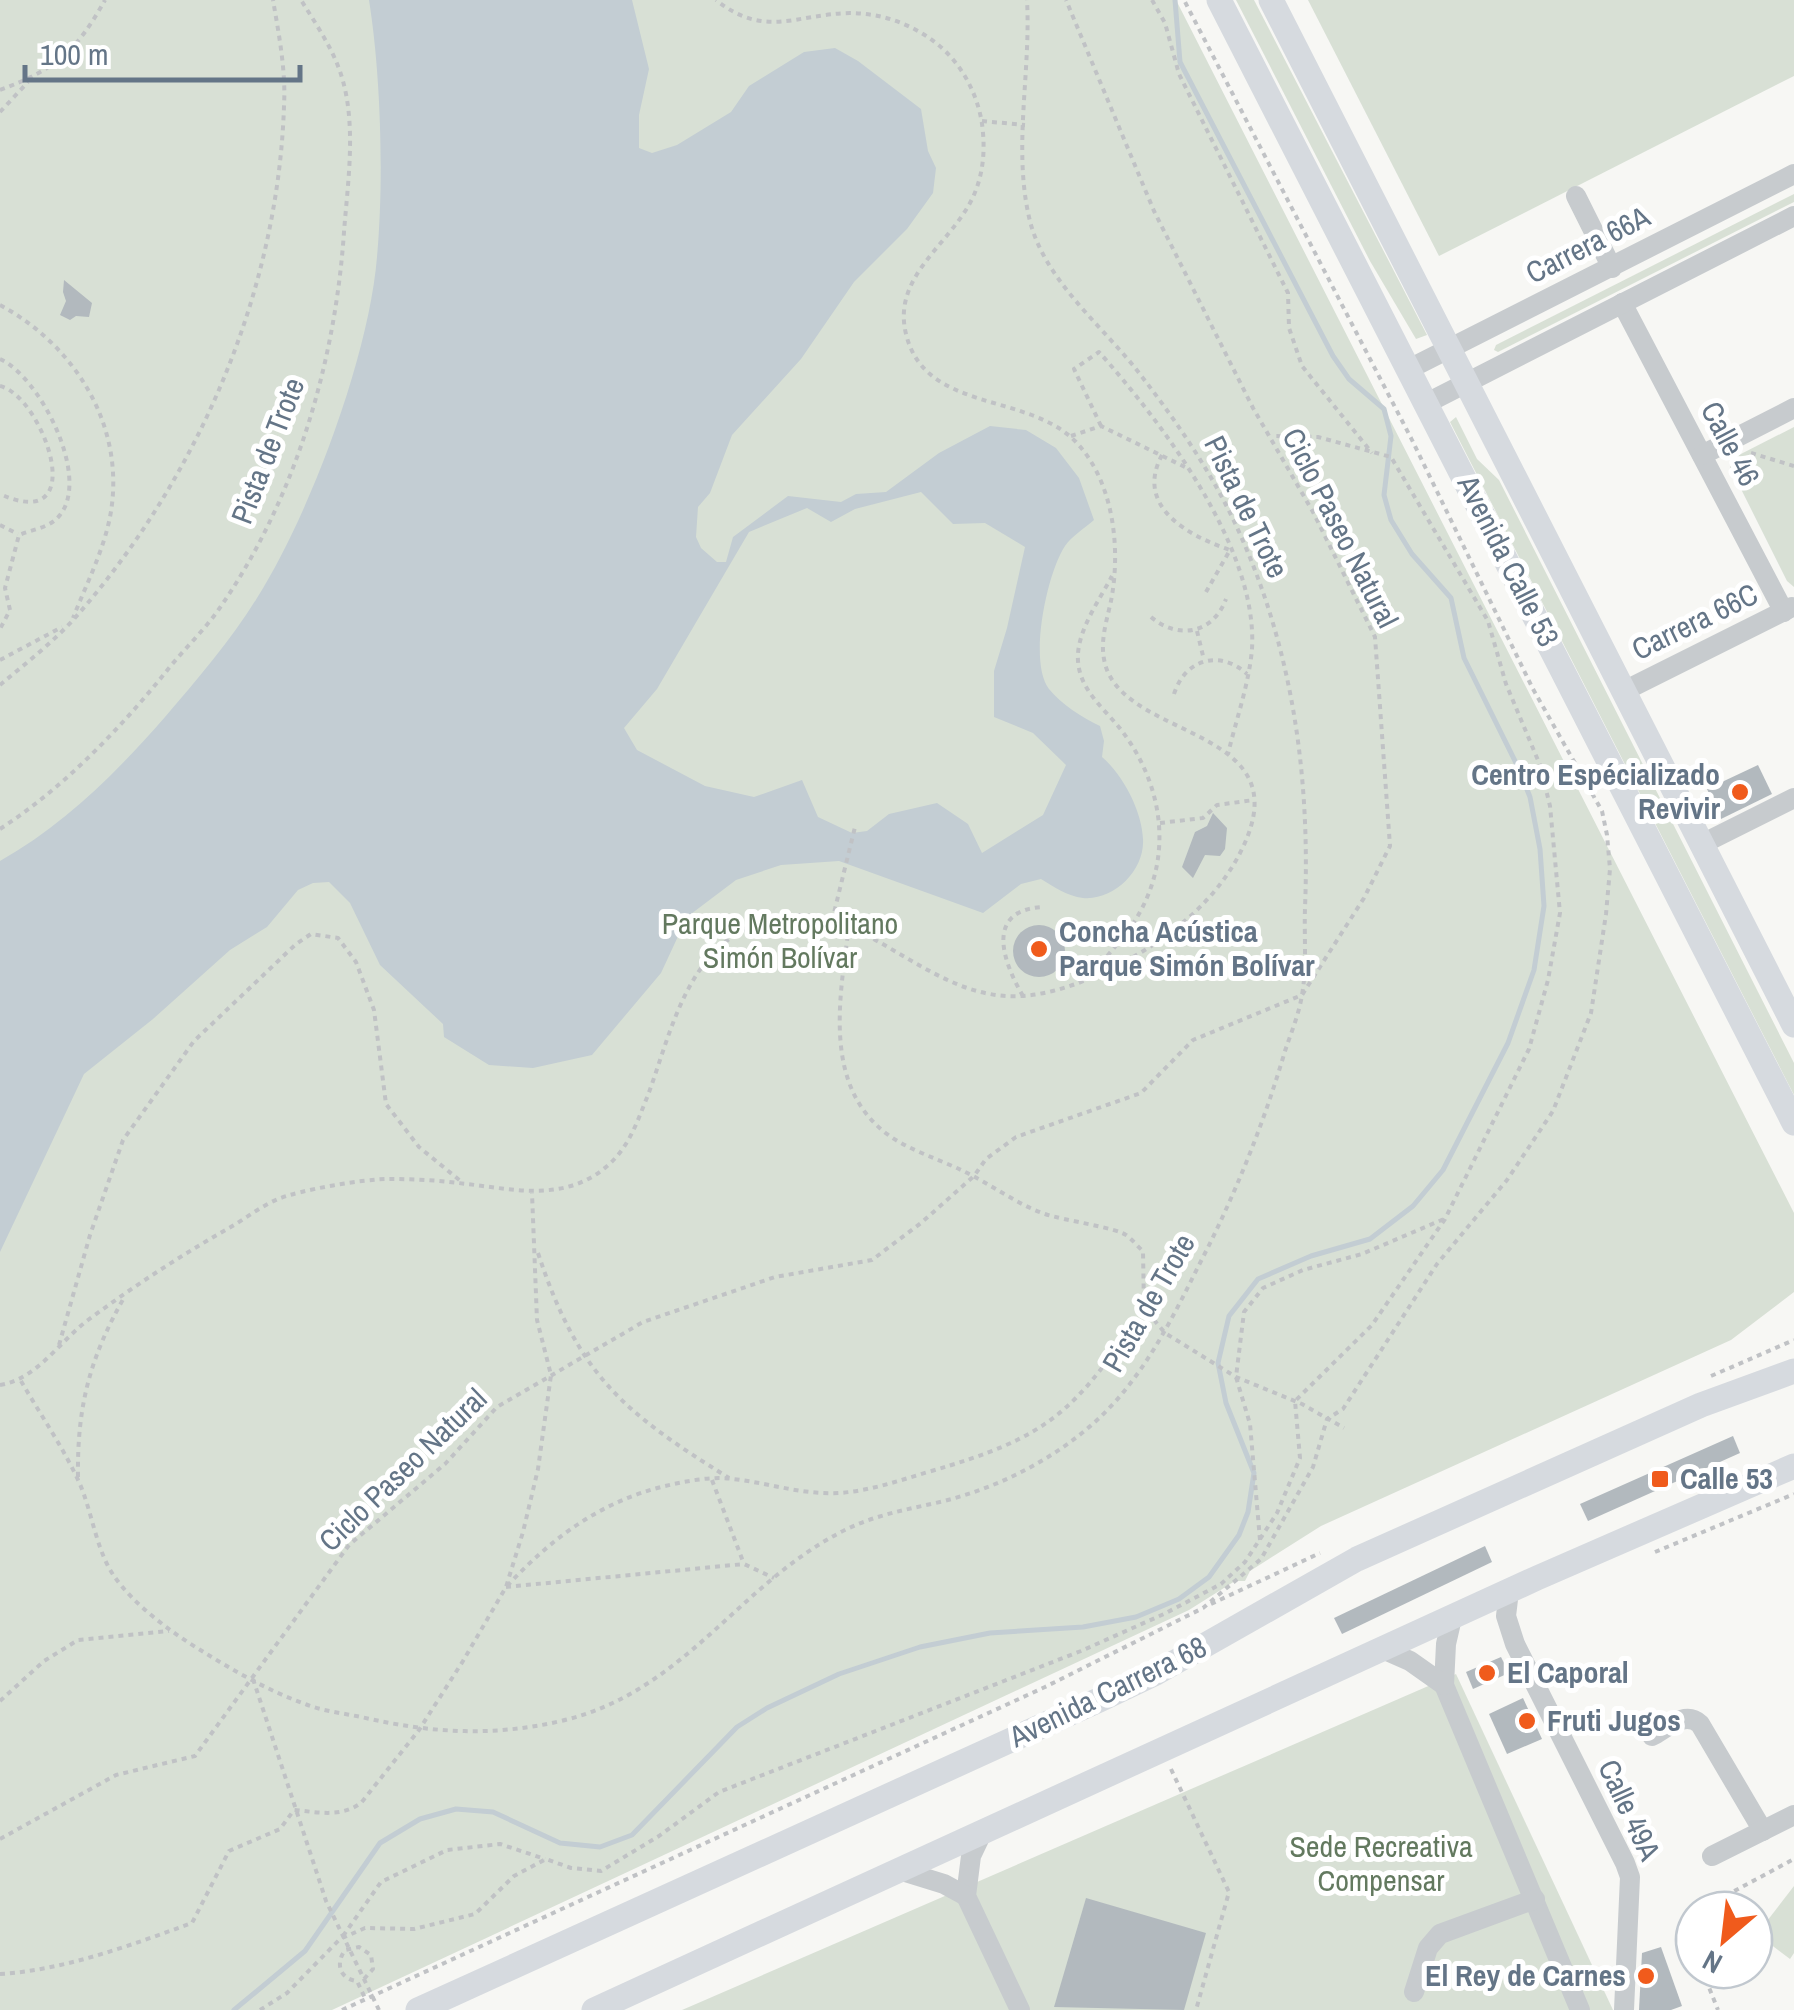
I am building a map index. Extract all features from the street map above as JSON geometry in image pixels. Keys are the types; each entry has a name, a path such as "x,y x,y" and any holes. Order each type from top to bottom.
{"main road":[{"name":"Avenida Calle 53","path":"1219,0 1794,1122"},
{"name":"Avenida Calle 53","path":"1271,0 1794,1025"},
{"name":"Avenida Carrera 68","path":"418,2010 1100,1700 1156,1673 1357,1559 1736,1390 1794,1371"},
{"path":"594,2010 1509,1591 1794,1466"}],"street":[{"name":"Carrera 66A","path":"1409,369 1794,174"},
{"path":"1576,196 1612,268"},
{"path":"1427,403 1794,216"},
{"name":"Calle 46","path":"1622,304 1789,609"},
{"path":"1702,455 1794,408"},
{"name":"Carrera 66C","path":"1624,691 1789,609"},
{"path":"1702,844 1794,798"},
{"name":"Calle 49A","path":"1509,1591 1506,1616 1514,1644 1630,1878 1624,2010"},
{"path":"1452,1618 1444,1685 1580,2010"},
{"path":"1385,1650 1444,1685"},
{"path":"1652,1736 1685,1718 1693,1718 1763,1831"},
{"path":"1712,1856 1794,1815"},
{"path":"981,1836 971,1856 966,1896 1020,2010"},
{"path":"902,1871 944,1884 966,1896"},
{"path":"1414,1992 1434,1940 1535,1899"}],"path":[{"path":"0,112 32,78 74,49 105,0"},
{"path":"0,686 71,622 136,542 173,484 208,416 240,328 271,222 280,165 284,103 273,0"},
{"name":"Pista de Trote","path":"0,829 106,739 217,612 269,522 300,450 316,401 341,280 349,135 337,64 301,0"},
{"path":"0,1385 21,1382 59,1346 157,1270 278,1199 381,1178 463,1183 532,1193 568,1186 596,1175 626,1147 691,983 718,948 760,921 806,915 832,921 962,987 987,994 1024,996 1087,980 1158,942 1211,895 1240,853 1254,816 1254,800 1246,775 1228,754 1194,731 1134,702 1113,681 1102,646 1115,548 1107,501 1088,456 1071,436 1028,412 936,381 909,346 904,328 906,296 920,268 972,199 983,160 982,121 976,98 952,58 931,39 880,16 847,13 782,23 760,22 738,15 716,0"},
{"name":"Pista de Trote","path":"78,1481 112,1574 169,1631 253,1680 308,1706 419,1730 512,1732 575,1718 623,1698 682,1662 774,1578 817,1545 849,1528 886,1513 946,1501 997,1485 1046,1458 1093,1424 1117,1399 1165,1332 1248,1165 1302,995 1308,832 1300,736 1266,598 1221,494 1185,433 1058,276 1029,219 1024,177 1027,0"},
{"name":"Ciclo Paseo Natural","path":"0,1839 116,1775 195,1756 349,1546 445,1464 497,1407 643,1322 775,1277 872,1260 921,1224 974,1176 986,1159 1016,1137 1141,1094 1192,1040 1302,995 1364,898 1390,846 1375,637 1154,211 1066,0"},
{"name":"Ciclo Paseo Natural","path":"1152,0 1165,23 1179,74 1288,294 1289,328 1302,366 1375,454"},
{"path":"342,2010 1063,1679 1203,1608 1260,1559 1314,1467 1327,1419 1343,1409 1437,1264 1507,1180 1553,1111 1591,1013 1602,956 1610,869 1602,811 1533,689 1411,438 1184,0"},
{"path":"0,90 32,78"},
{"path":"982,121 1024,125"},
{"path":"0,305 26,319 66,356 88,387 101,415 114,482 106,537 71,622 0,660"},
{"path":"1190,470 1101,426 1074,369 1099,352 1141,399 1190,470 1240,574 1250,616 1252,649 1228,754"},
{"path":"0,359 24,376 52,416 66,461 64,511 50,524 18,535 0,526"},
{"path":"0,386 10,389 27,406 40,429 53,474 50,490 39,502 26,504 0,494"},
{"path":"1071,436 1101,426"},
{"path":"1269,436 1318,437 1391,456 1488,622 1506,684 1540,766 1550,806 1560,912 1548,980 1528,1049 1445,1219 1372,1325 1294,1401"},
{"path":"1742,450 1794,466"},
{"path":"1162,456 1155,470 1156,497 1169,516 1196,538 1230,550"},
{"path":"0,629 10,610 5,588 18,535"},
{"path":"1206,592 1230,550"},
{"path":"1087,980 1138,915 1157,868 1159,823 1155,796 1136,750 1089,694 1081,680 1078,662 1082,635 1114,572"},
{"path":"1151,617 1172,630 1197,630 1216,618 1226,599"},
{"path":"1197,630 1204,660"},
{"path":"1174,694 1184,673 1204,660 1226,660 1247,674"},
{"path":"1159,823 1203,818 1217,805 1254,800"},
{"path":"832,921 855,830"},
{"path":"1024,996 1004,960 1004,938 1011,918 1018,912 1043,908"},
{"path":"294,1810 330,1814 350,1811 361,1803 419,1730 506,1587 545,1547 601,1509 636,1494 686,1481 730,1478 808,1493 870,1489 1012,1445 1078,1400 1144,1308 1142,1251 1124,1232 1070,1223 1032,1210 974,1176 890,1136 865,1115 847,1080 838,1009 848,926"},
{"path":"59,1346 90,1235 124,1140 194,1041 311,934 338,938 356,962 374,1010 386,1104 419,1148 463,1183"},
{"path":"506,1587 538,1468 551,1376 536,1320 532,1193"},
{"path":"1260,1540 1250,1424 1235,1376 1244,1312 1264,1288 1302,1270 1362,1254 1445,1219"},
{"path":"536,1245 556,1307 583,1355 630,1410 730,1478"},
{"path":"78,1481 78,1439 85,1384 104,1334 128,1292"},
{"path":"1144,1308 1165,1332 1235,1376 1344,1428"},
{"path":"21,1382 78,1481"},
{"path":"260,2010 288,1992 340,1939 381,1882 448,1850 500,1844 571,1868 601,1870 659,1836 719,1792 1081,1651 1221,1584 1245,1562 1277,1513 1300,1458 1294,1401"},
{"path":"712,1480 744,1564"},
{"path":"506,1587 744,1564 774,1578"},
{"path":"0,1702 44,1661 78,1640 169,1631"},
{"path":"253,1680 326,1901 366,1999"},
{"path":"1172,1769 1229,1892 1196,2010"},
{"path":"0,1974 22,1973 136,1944 192,1923 229,1851 280,1829 294,1810"},
{"path":"340,1939 364,1928 414,1930 475,1914 514,1876 546,1859"},
{"path":"1736,1890 1794,1859"},
{"path":"352,1947 366,1950 374,1962 369,1975 360,1980 350,1980 340,1970 341,1956 352,1947"},
{"path":"360,1980 380,2010"}],"green space":[{"name":"Parque Metropolitano Simón Bolívar","path":"0,0 1176,0 1794,1213 1794,1292 1731,1340 1321,1526 1250,1571 1245,1581 1235,1581 1189,1610 332,2010 0,2010"},
{"path":"1236,0 1254,0 1427,335 1416,339 1370,261"},
{"path":"1308,0 1794,0 1794,76 1439,256"},
{"path":"1794,194 1794,202 1498,352 1494,350 1496,345"},
{"path":"1456,417 1477,459 1499,480 1794,1063 1794,1095 1450,422"},
{"path":"1794,427 1794,587 1787,581 1730,467 1737,456"},
{"name":"Sede Recreativa Compensar","path":"1456,1674 1613,2010 682,2010"},
{"path":"1794,1886 1794,1953 1790,1959 1774,1947 1774,1912"}],"shaded area":[{"path":"369,0 632,0 649,69 639,115 639,148 652,153 677,145 731,112 749,86 804,52 835,48 921,109 928,151 936,168 933,193 907,229 854,282 801,359 732,435 710,493 698,507 696,537 701,548 717,562 726,562 733,537 788,496 841,502 856,494 886,492 939,453 990,426 1026,430 1056,448 1079,478 1094,520 1065,546 1052,576 1040,639 1043,676 1060,700 1100,726 1104,741 1102,757 1130,794 1142,828 1139,862 1116,889 1095,898 1077,897 1041,879 1021,884 983,913 839,861 781,865 736,880 687,917 661,973 592,1055 533,1068 489,1065 444,1037 443,1024 380,965 350,903 329,882 313,883 298,890 267,927 230,950 84,1074 0,1252 0,861 46,831 88,796 165,717 247,614 297,523 334,433 372,297 381,162","holes":["921,492 953,524 985,523 1025,547 994,671 994,717 1033,733 1066,765 1043,815 982,853 968,824 937,803 889,814 867,831 852,833 818,817 802,780 754,797 705,786 637,750 624,728 657,689 749,532 807,508 831,522 855,509"]}],"building":[{"path":"64,280 92,303 89,317 76,316 70,320 60,315 66,301"},
{"name":"Centro Espécializado Revivir","path":"1758,765 1772,794 1721,819 1707,789"},
{"path":"1213,813 1227,828 1225,849 1220,856 1205,855 1193,878 1182,867 1195,832 1207,826"},
{"name":"Concha Acústica Parque Simón Bolívar","path":"1039,925 1057,933 1065,951 1057,969 1039,977 1021,969 1013,951 1021,933"},
{"name":"Calle 53","path":"1733,1436 1740,1453 1588,1521 1580,1504"},
{"path":"1485,1546 1492,1562 1342,1634 1334,1618"},
{"name":"El Caporal","path":"1501,1657 1509,1673 1473,1689 1466,1672"},
{"path":"1523,1698 1542,1739 1507,1754 1489,1714"},
{"path":"1086,1898 1206,1933 1184,2010 1054,2007"},
{"path":"1661,1947 1682,2006 1639,2010 1642,1953"}],"waterway":[{"path":"234,2010 305,1951 380,1843 420,1819 456,1809 493,1812 560,1843 600,1847 632,1835 737,1727 767,1708 839,1674 920,1647 990,1633 1083,1627 1136,1617 1179,1599 1209,1577 1239,1535 1248,1512 1254,1473 1226,1403 1218,1363 1229,1316 1258,1279 1311,1256 1370,1239 1413,1206 1443,1170 1508,1043 1534,970 1544,906 1540,849 1530,797 1464,658 1451,598 1412,554 1391,520 1384,495 1391,436 1384,409 1349,379 1333,356 1180,62 1175,0"}],"place":[{"name":"Centro Espécializado Revivir","path":"1740,792"},
{"name":"Concha Acústica Parque Simón Bolívar","path":"1039,949"},
{"name":"Calle 53","path":"1660,1479"},
{"name":"El Caporal","path":"1487,1673"},
{"name":"Fruti Jugos","path":"1527,1721"},
{"name":"El Rey de Carnes","path":"1646,1976"}]}
